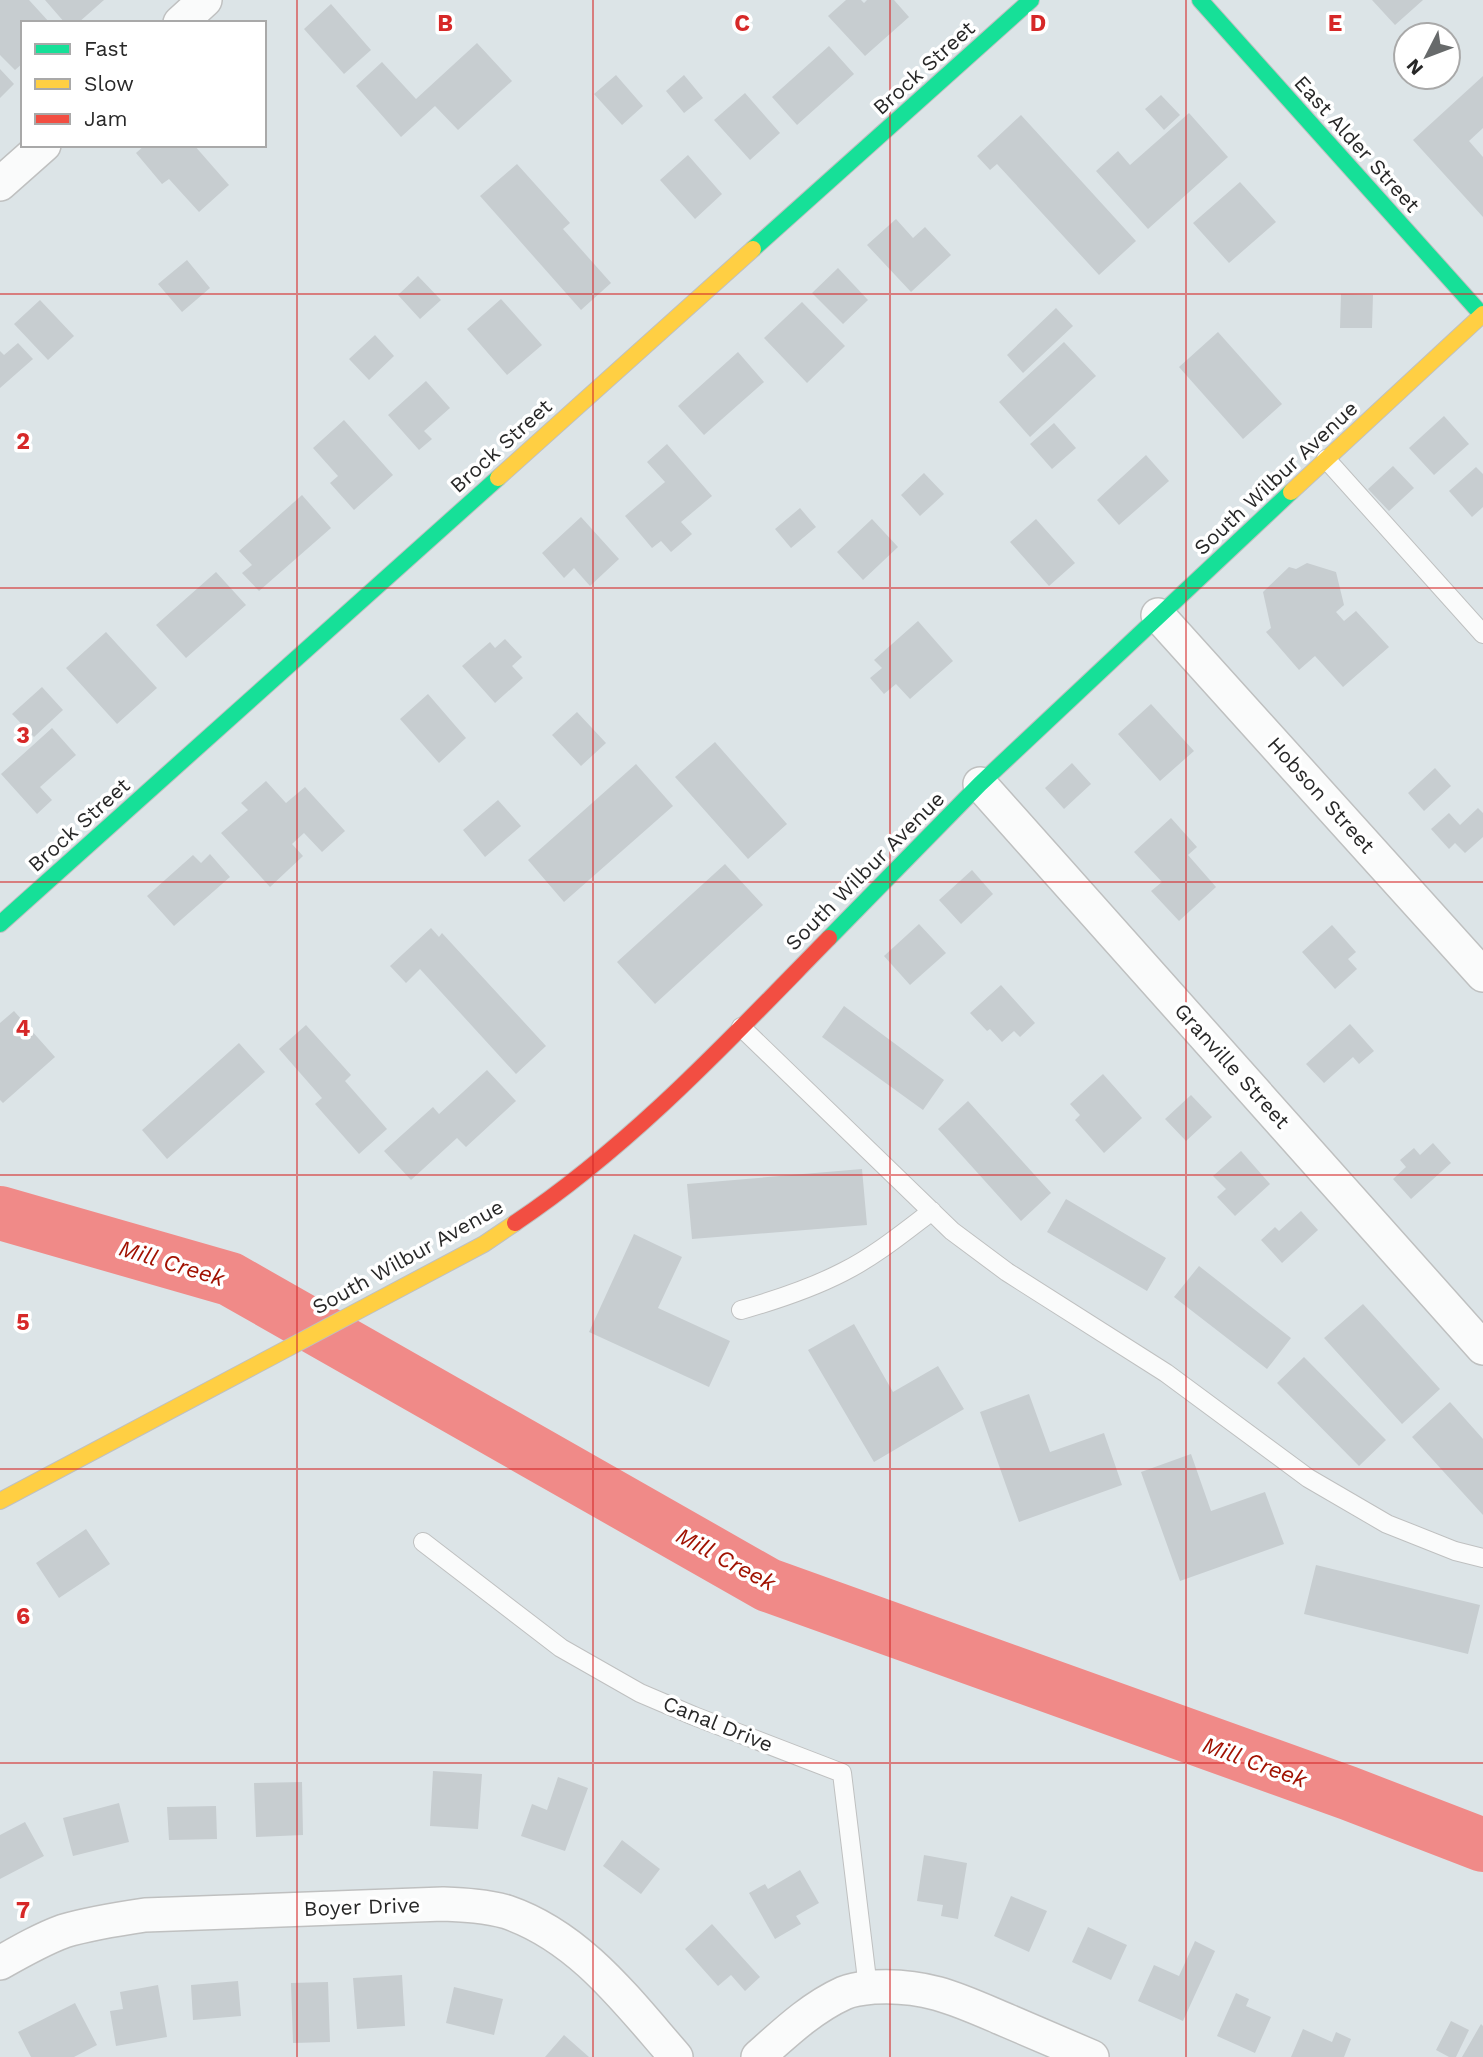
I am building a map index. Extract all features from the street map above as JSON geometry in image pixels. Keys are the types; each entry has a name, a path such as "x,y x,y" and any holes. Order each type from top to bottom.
{"main road":[{"name":"Brock Street","path":"0,924 1031,0"},
{"name":"East Alder Street","path":"1200,0 1483,315"},
{"name":"South Wilbur Avenue","path":"0,1501 484,1244 545,1202 654,1114 699,1072 980,784 1158,615 1483,315"}],"street":[{"path":"182,21 205,0"},
{"path":"0,184 42,147"},
{"name":"Hobson Street","path":"1158,615 1483,975"},
{"name":"Granville Street","path":"980,784 1483,1348"},
{"name":"Boyer Drive","path":"0,1963 64,1932 100,1922 145,1915 443,1904 473,1906 505,1912 543,1927 574,1949 600,1971 676,2057"},
{"path":"758,2057 798,2021 824,2003 846,1992 897,1986 928,1989 955,1998 1092,2057"}],"lane":[{"path":"1326,459 1483,634"},
{"path":"741,1027 952,1231 1007,1272 1166,1373 1308,1478 1387,1524 1455,1551 1483,1558"},
{"path":"741,1310 782,1298 843,1272 886,1247 932,1211"},
{"name":"Canal Drive","path":"423,1542 561,1648 640,1693 842,1773 868,1988"}],"building":[{"path":"0,0 29,0 48,21 21,21 21,65 15,70 0,55"},
{"path":"45,0 104,0 80,21 63,21"},
{"path":"846,0 861,0 864,3 867,0 894,0 909,17 865,56 828,16"},
{"path":"1372,0 1423,0 1399,21 1392,22"},
{"path":"331,4 371,50 344,74 304,29"},
{"path":"477,43 512,81 458,130 435,106 401,137 356,86 382,62 416,99"},
{"path":"829,46 854,74 797,125 772,97"},
{"path":"0,69 14,84 0,98"},
{"path":"616,75 643,106 622,125 594,94"},
{"path":"684,75 703,98 684,113 666,91"},
{"path":"1483,76 1483,128 1469,141 1483,157 1483,217 1413,140"},
{"path":"745,93 780,133 750,160 714,120"},
{"path":"1161,95 1180,115 1164,130 1145,109"},
{"path":"1189,113 1228,157 1148,229 1096,171 1118,151 1130,165"},
{"path":"1021,115 1136,241 1099,275 997,164 990,170 977,156"},
{"path":"143,147 196,147 229,185 199,212 169,179 162,184 136,153"},
{"path":"688,155 722,194 695,219 660,180"},
{"path":"517,164 570,223 563,229 611,283 581,310 480,196"},
{"path":"1240,182 1276,222 1229,263 1193,223"},
{"path":"896,219 913,238 925,227 951,255 911,292 867,245"},
{"path":"187,260 210,288 182,312 158,284"},
{"path":"838,268 868,300 843,324 812,293"},
{"path":"418,276 441,300 420,319 398,295"},
{"path":"1341,294 1373,295 1372,328 1340,328"},
{"path":"501,299 542,345 507,375 467,329"},
{"path":"40,300 74,336 48,360 14,324"},
{"path":"802,302 845,346 807,383 764,338"},
{"path":"1056,308 1073,326 1023,373 1007,355"},
{"path":"1218,332 1282,404 1243,439 1179,367"},
{"path":"375,335 394,356 369,380 349,359"},
{"path":"1064,342 1096,376 1030,437 999,402"},
{"path":"18,343 33,359 0,388 0,351 4,355"},
{"path":"738,352 764,382 704,435 678,406"},
{"path":"426,381 450,408 424,431 432,439 419,450 388,415"},
{"path":"1444,416 1469,444 1434,475 1409,448"},
{"path":"344,420 393,475 354,510 330,483 338,476 313,448"},
{"path":"1054,423 1076,448 1052,469 1030,444"},
{"path":"667,444 712,496 681,522 692,534 671,552 661,541 652,548 625,516 665,482 647,462"},
{"path":"1146,455 1169,481 1119,525 1097,500"},
{"path":"1393,466 1414,488 1389,511 1368,489"},
{"path":"1476,467 1483,474 1483,507 1472,517 1449,491"},
{"path":"924,473 944,494 920,516 901,495"},
{"path":"302,495 331,528 259,591 242,573 252,565 239,551"},
{"path":"800,508 816,527 791,548 775,529"},
{"path":"581,517 619,559 590,586 574,568 564,578 542,553"},
{"path":"872,519 898,547 863,580 837,552"},
{"path":"1036,519 1075,563 1049,586 1010,542"},
{"path":"1307,563 1336,572 1344,605 1336,612 1344,621 1356,611 1389,647 1343,687 1315,656 1299,670 1266,632 1271,628 1263,592 1289,567 1296,569"},
{"path":"216,572 246,605 186,658 156,625"},
{"path":"918,621 953,661 910,699 896,684 884,694 870,678 882,668 874,660"},
{"path":"106,632 157,688 117,724 66,668"},
{"path":"505,639 522,657 512,666 523,678 495,703 462,666 490,642 495,648"},
{"path":"42,687 63,710 34,737 12,714"},
{"path":"428,694 466,738 439,763 400,719"},
{"path":"1151,704 1194,751 1160,781 1118,734"},
{"path":"577,712 606,743 581,766 552,735"},
{"path":"52,728 76,755 40,787 52,800 37,814 1,774"},
{"path":"715,742 787,824 748,859 675,777"},
{"path":"1072,763 1091,784 1064,809 1045,788"},
{"path":"636,764 673,806 564,902 528,860"},
{"path":"1435,768 1451,786 1424,811 1408,793"},
{"path":"266,781 286,803 305,787 345,831 322,852 304,833 292,844 303,856 270,887 221,833 248,810 241,803"},
{"path":"498,800 521,826 485,857 463,830"},
{"path":"1478,808 1483,813 1483,837 1465,853 1455,843 1449,849 1431,829 1449,813 1460,825"},
{"path":"1171,818 1197,847 1188,855 1216,887 1179,921 1151,891 1162,882 1134,852"},
{"path":"210,854 230,877 174,926 147,896 193,855 201,863"},
{"path":"725,864 763,905 655,1004 617,962"},
{"path":"972,870 993,894 961,924 939,900"},
{"path":"919,924 946,953 910,985 884,956"},
{"path":"1332,925 1356,952 1348,959 1357,969 1335,989 1302,952"},
{"path":"431,928 439,937 442,933 546,1046 516,1074 420,969 406,983 390,966"},
{"path":"1001,985 1035,1023 1020,1037 1014,1031 1002,1042 970,1013"},
{"path":"844,1006 944,1080 923,1110 822,1037"},
{"path":"14,1011 55,1057 3,1103 0,1100 0,1023"},
{"path":"1350,1024 1374,1051 1359,1064 1353,1057 1324,1083 1306,1064"},
{"path":"306,1025 351,1075 345,1081 387,1129 359,1154 315,1104 322,1098 279,1049"},
{"path":"239,1043 265,1072 167,1159 142,1130"},
{"path":"487,1070 516,1101 466,1147 457,1138 411,1180 384,1151 433,1107 439,1114"},
{"path":"1103,1074 1142,1118 1104,1153 1075,1120 1080,1115 1070,1104"},
{"path":"1191,1095 1212,1117 1186,1141 1165,1119"},
{"path":"968,1101 1051,1193 1021,1221 938,1129"},
{"path":"1433,1143 1451,1163 1411,1199 1393,1179 1406,1167 1400,1160 1414,1148 1420,1155"},
{"path":"1241,1151 1270,1184 1235,1216 1217,1197 1226,1189 1213,1176"},
{"path":"862,1169 867,1225 692,1239 687,1184"},
{"path":"1066,1199 1166,1258 1147,1291 1047,1232"},
{"path":"1301,1211 1318,1230 1282,1263 1261,1240 1275,1227 1279,1231"},
{"path":"634,1234 682,1257 658,1308 730,1341 709,1387 589,1332"},
{"path":"1199,1266 1291,1338 1267,1369 1174,1297"},
{"path":"1363,1304 1440,1389 1402,1424 1324,1338"},
{"path":"854,1324 893,1392 938,1366 964,1409 874,1462 808,1350"},
{"path":"1304,1357 1386,1440 1359,1466 1277,1383"},
{"path":"1029,1394 1050,1452 1104,1433 1122,1485 1019,1522 980,1412"},
{"path":"1450,1402 1483,1439 1483,1515 1412,1437"},
{"path":"1191,1454 1211,1511 1265,1492 1284,1544 1180,1581 1141,1472"},
{"path":"86,1529 110,1564 59,1598 36,1563"},
{"path":"1316,1565 1480,1605 1468,1654 1304,1614"},
{"path":"433,1771 482,1774 478,1829 430,1826"},
{"path":"558,1777 588,1788 565,1851 521,1836 532,1804 547,1810"},
{"path":"302,1782 303,1835 256,1837 254,1783"},
{"path":"119,1803 129,1842 73,1856 63,1818"},
{"path":"216,1806 217,1839 169,1840 167,1807"},
{"path":"25,1822 44,1856 0,1879 0,1835"},
{"path":"622,1840 660,1869 641,1894 603,1866"},
{"path":"924,1855 967,1863 958,1919 941,1916 943,1905 917,1901"},
{"path":"800,1870 819,1903 796,1916 801,1924 775,1939 749,1893 765,1884 768,1889"},
{"path":"1011,1896 1047,1911 1029,1952 994,1936"},
{"path":"712,1924 760,1977 745,1991 731,1975 718,1986 685,1949"},
{"path":"1088,1927 1127,1945 1111,1980 1072,1962"},
{"path":"1195,1941 1215,1951 1183,2021 1138,2001 1154,1965 1179,1976"},
{"path":"402,1975 405,2026 357,2029 353,1978"},
{"path":"238,1981 241,2016 193,2020 191,1985"},
{"path":"328,1982 330,2042 293,2043 291,1983"},
{"path":"158,1985 167,2037 116,2046 110,2011 123,2009 120,1992"},
{"path":"454,1987 503,1999 494,2035 446,2023"},
{"path":"1236,1993 1249,1999 1246,2006 1271,2017 1255,2053 1217,2036"},
{"path":"75,2003 97,2045 74,2057 31,2057 18,2032"},
{"path":"1451,2021 1469,2030 1456,2057 1449,2057 1436,2050"},
{"path":"1481,2024 1483,2057 1462,2057"},
{"path":"1303,2029 1332,2042 1336,2032 1351,2039 1344,2057 1291,2057"},
{"path":"564,2035 589,2057 545,2057"}],"waterway":[{"name":"Mill Creek","path":"0,1213 230,1279 768,1585 1348,1793 1483,1845"}],"traffic: fast":[{"path":"753,249 1031,0"},
{"path":"1200,0 1483,316"},
{"path":"0,924 498,478"},
{"path":"829,938 980,784 1291,492"}],"traffic: slow":[{"path":"498,478 753,249"},
{"path":"1291,492 1483,314"},
{"path":"0,1501 484,1244 515,1223"}],"traffic: jam":[{"path":"515,1223 558,1192 640,1125 717,1052 829,938"}]}
